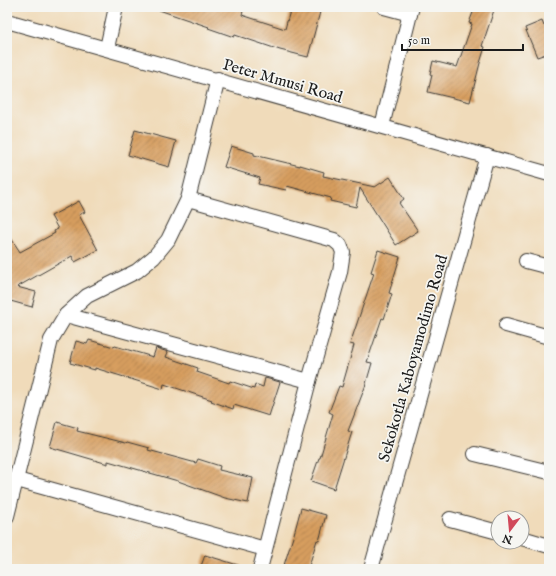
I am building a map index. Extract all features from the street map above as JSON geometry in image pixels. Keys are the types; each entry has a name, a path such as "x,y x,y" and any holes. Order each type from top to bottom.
{"street":[{"path":"108,48 116,7"},
{"path":"382,126 411,11 384,7"},
{"name":"Peter Mmusi Road","path":"7,20 549,174"},
{"path":"7,516 51,340 66,315 87,296 137,271 154,257 168,240 188,199 218,79"},
{"name":"Sekokotla Kaboyamodimo Road","path":"371,569 487,156"},
{"path":"188,199 334,240 340,245 343,252 340,272 308,381 260,569"},
{"path":"526,261 549,267"},
{"path":"66,315 308,381"},
{"path":"506,325 549,337"},
{"path":"475,454 549,472"},
{"path":"17,480 266,550"},
{"path":"450,519 490,530"},
{"path":"530,540 549,546"}],"building":[{"path":"156,7 244,7 242,15 285,29 291,7 301,7 320,12 308,57 280,50 235,35 234,37 156,9"},
{"path":"475,7 495,7 482,46 485,47 470,102 428,92 432,75 430,74 433,61 457,67 472,24 469,23"},
{"path":"542,21 544,26 549,24 549,53 537,57 525,28"},
{"path":"135,130 176,141 169,167 128,155"},
{"path":"231,146 254,153 254,155 324,172 323,176 375,187 390,177 404,199 399,203 418,231 396,245 360,188 356,207 330,201 331,198 287,186 286,190 258,184 260,178 224,167"},
{"path":"79,201 85,212 79,215 98,250 75,262 72,256 17,287 36,292 32,307 7,300 7,232 20,252 55,233 54,231 58,229 51,216"},
{"path":"378,250 400,257 389,293 392,294 367,362 372,363 365,387 348,431 352,432 334,489 311,481 320,458 333,414 329,412 339,386 342,387 354,345 350,344 374,273 371,272"},
{"path":"89,340 153,357 156,348 168,352 166,357 198,368 197,372 229,383 230,381 254,389 255,384 263,387 265,378 280,382 269,416 234,405 233,409 211,401 212,400 164,384 163,389 95,368 95,370 70,363 76,341 87,344"},
{"path":"57,422 78,428 77,431 127,442 149,448 148,450 196,463 198,459 220,466 219,470 253,478 248,503 225,498 178,481 108,461 108,464 50,447"},
{"path":"301,508 326,515 319,541 317,540 308,569 294,569 284,565"},
{"path":"205,555 241,566 241,569 200,569"}]}
